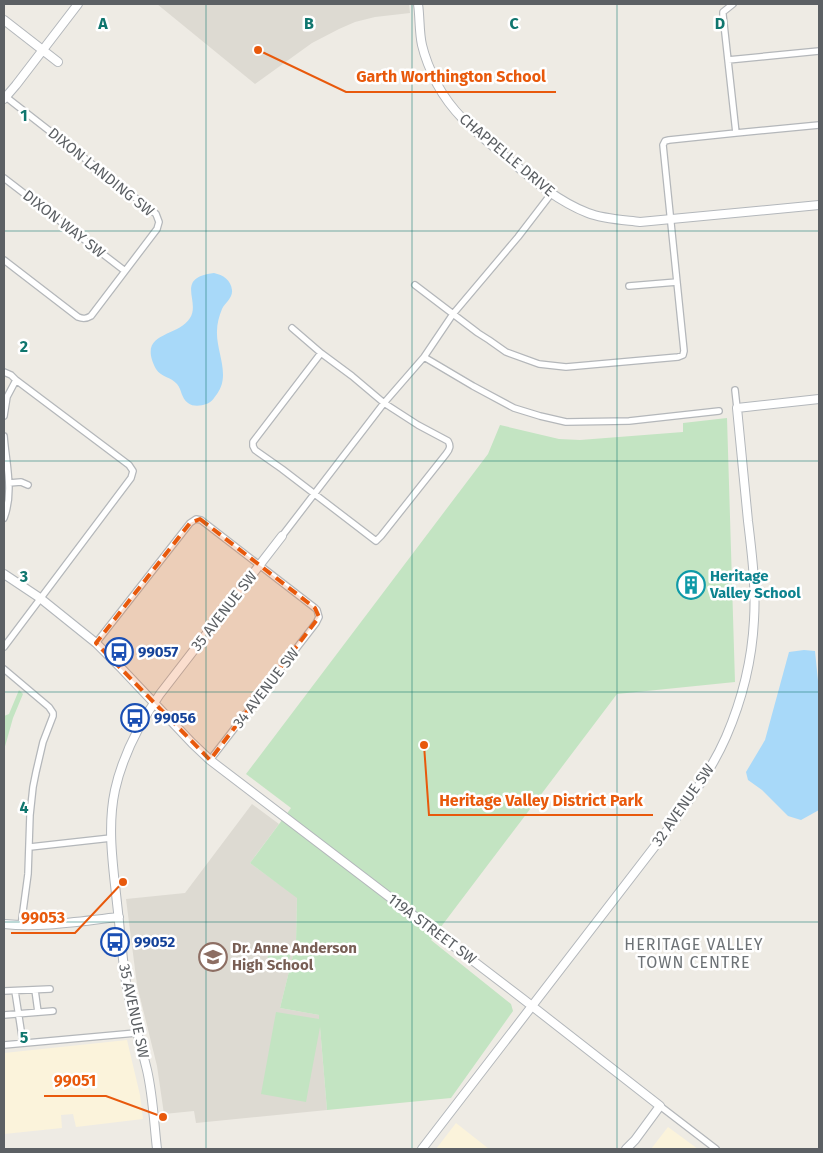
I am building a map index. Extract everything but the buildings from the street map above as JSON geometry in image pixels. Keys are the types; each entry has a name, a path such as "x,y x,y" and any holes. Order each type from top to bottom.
{"street":[{"path":"5,98 78,4"},
{"name":"CHAPPELLE DRIVE","path":"418,4 422,44 426,58 437,84 452,108 469,126 551,194 589,214 640,222 819,205"},
{"path":"733,4 724,12 736,133"},
{"path":"4,20 58,62"},
{"path":"728,60 819,52"},
{"name":"DIXON LANDING SW","path":"4,260 82,319 91,316 159,226 160,222 156,214 5,98"},
{"path":"415,285 506,352 539,364 566,367 678,357 683,355 684,351 663,145 665,141 819,125"},
{"name":"DIXON WAY SW","path":"4,178 125,271"},
{"path":"282,536 384,402 424,357 452,314 518,237 551,194"},
{"path":"629,286 677,282"},
{"path":"292,328 384,402 418,425 448,441 450,445 449,450 376,541 252,446 256,438 321,353"},
{"path":"424,357 514,408 566,422 629,421 718,411"},
{"path":"4,372 11,375 133,471 131,478 4,647"},
{"path":"4,416 7,397 16,380"},
{"name":"32 AVENUE SW","path":"422,1149 672,824 699,785 721,747 738,704 750,657 754,629 753,565 735,390"},
{"path":"737,408 819,399"},
{"path":"4,436 9,483 9,498 4,518"},
{"path":"9,483 21,482 28,484"},
{"path":"96,643 192,520 202,520 260,565"},
{"name":"35 AVENUE SW","path":"157,1149 149,1083 126,982 110,838 115,791 130,744 154,702 282,536"},
{"name":"34 AVENUE SW","path":"210,760 319,617 315,608 260,565"},
{"name":"119A STREET SW","path":"4,574 40,598 96,643 210,760 716,1149"},
{"path":"4,669 49,707 53,713 43,742 36,772 31,808 28,874 21,926"},
{"path":"30,847 110,838"},
{"path":"4,924 21,926 119,917"},
{"path":"4,991 50,989"},
{"path":"35,990 38,1012"},
{"path":"15,991 23,1043"},
{"path":"4,1015 53,1011"},
{"path":"4,1045 136,1032"},
{"path":"628,1149 660,1106"}],"highlighted area":[{"path":"200,519 315,608 319,617 210,760 96,643 190,523"}],"shaded area":[{"path":"157,4 409,4 410,13 375,17 355,22 339,29 312,43 255,84"},
{"name":"Dr. Anne Anderson High School","path":"252,804 279,824 250,863 297,897 296,943 280,1008 319,1015 327,1110 196,1123 194,1111 164,1114 157,1066 137,985 126,899 185,893"},
{"path":"127,1040 140,1095 143,1119 76,1127 73,1114 61,1115 62,1128 4,1134 4,1053"},
{"path":"456,1123 489,1149 436,1149"},
{"path":"668,1127 698,1149 651,1149"}],"green space":[{"path":"727,418 735,682 617,694 431,940 511,1004 513,1011 451,1098 327,1110 320,1027 306,1102 261,1094 276,1012 319,1019 319,1015 280,1008 296,943 297,898 250,863 291,808 246,774 488,454 500,425 559,439 580,440 683,432 683,423"},
{"path":"19,690 23,694 13,718 4,750 4,716 9,714"},
{"path":"270,947 291,952 288,965 267,960"}],"water":[{"path":"214,273 226,278 232,290 230,298 222,309 217,326 223,379 221,387 211,401 204,405 195,406 186,401 175,382 156,369 151,357 151,348 155,341 177,329 190,318 193,311 192,285 195,280 202,276"},
{"path":"815,651 819,691 819,810 801,820 788,816 762,790 748,780 746,772 765,740 789,652"}],"place":[{"name":"Garth Worthington School","path":"258,50"},
{"name":"Heritage Valley School","path":"691,585"},
{"name":"99057","path":"119,652"},
{"name":"99056","path":"135,718"},
{"name":"Heritage Valley District Park","path":"424,745"},
{"name":"99053","path":"123,882"},
{"name":"99052","path":"115,942"},
{"name":"Dr. Anne Anderson High School","path":"213,957"},
{"name":"99051","path":"163,1117"}],"district":[{"name":"HERITAGE VALLEY TOWN CENTRE","path":"694,953"}]}
